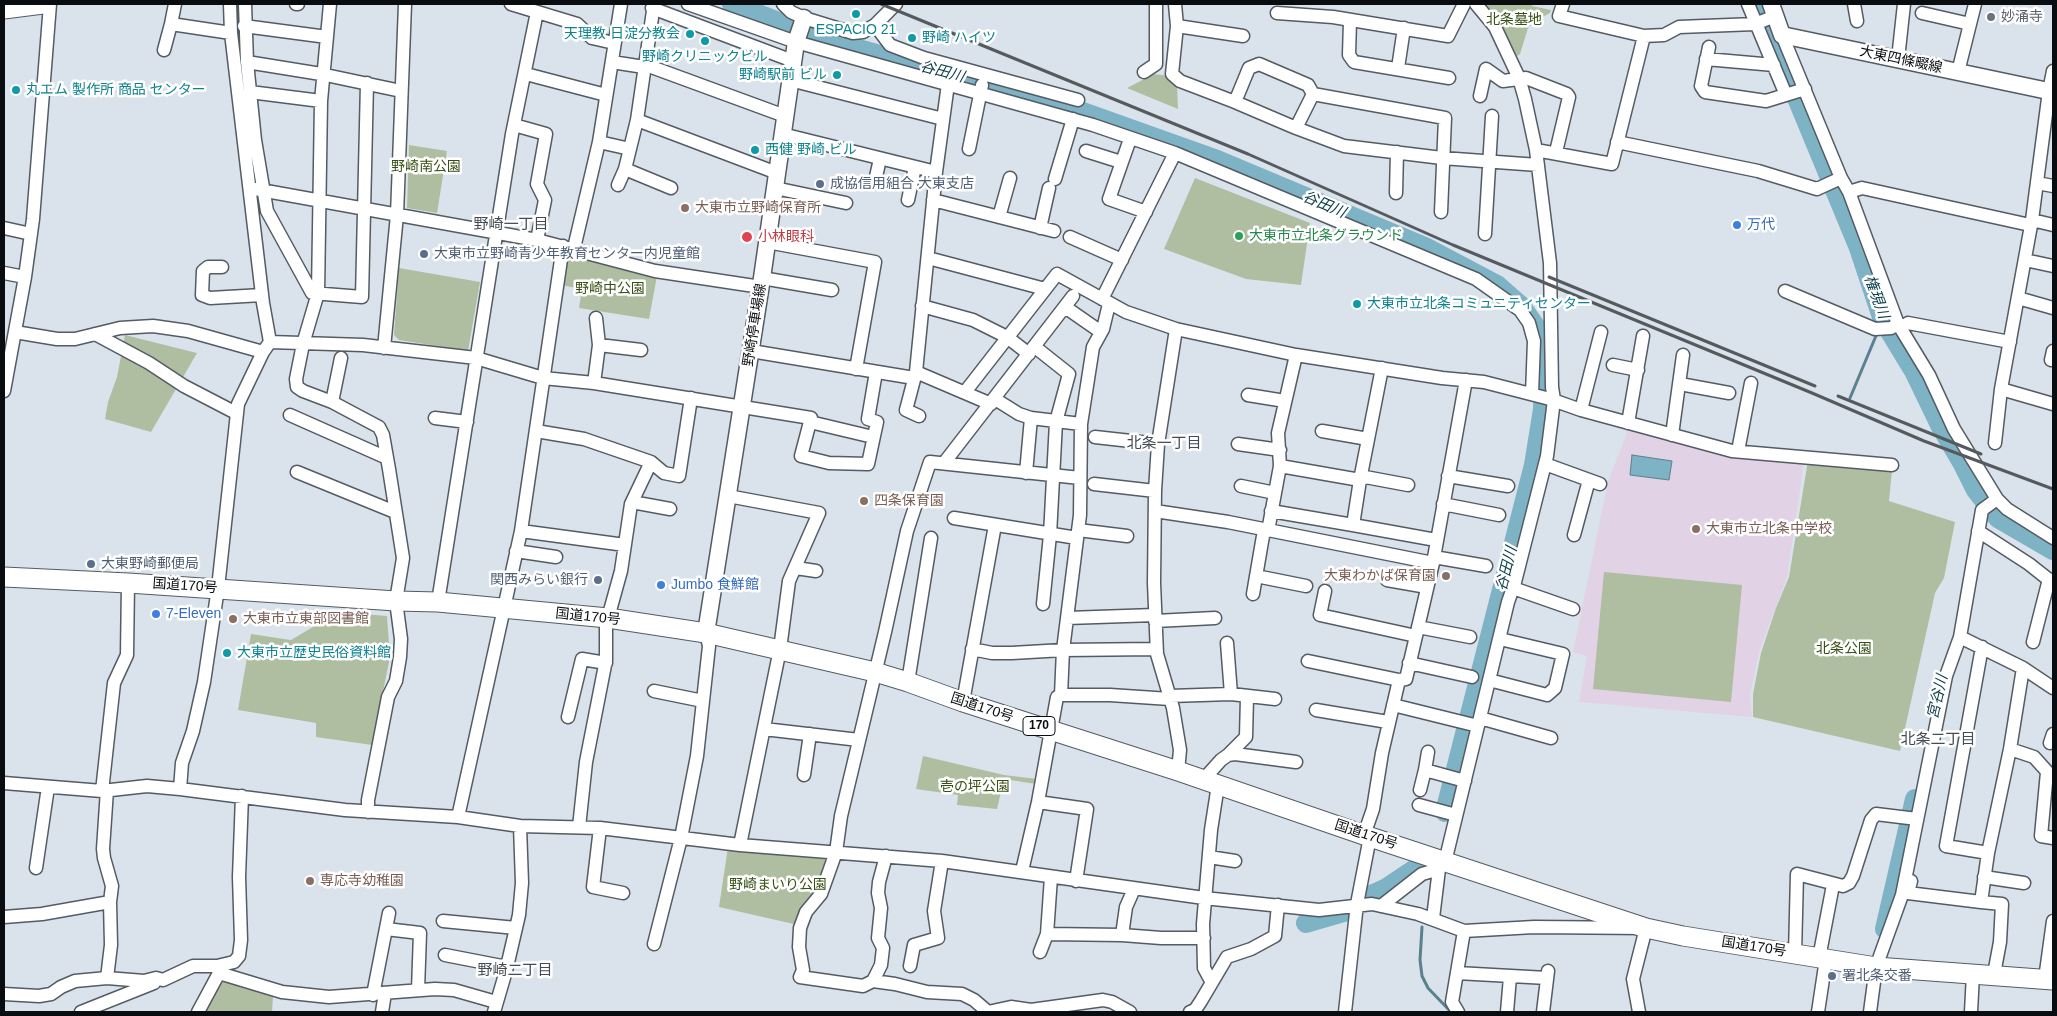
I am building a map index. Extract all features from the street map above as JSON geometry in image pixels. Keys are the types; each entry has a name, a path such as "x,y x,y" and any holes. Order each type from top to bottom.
{"highway":[{"path":"4,9 42,4"},
{"name":"国道170号","path":"4,577 128,582 396,601 438,602 607,618 706,633 875,672 908,682 962,702 1178,771 1441,863 1646,928 1876,967 2049,979"}],"main road":[{"path":"1766,17 1782,35"},
{"name":"野崎停車場線","path":"706,633 762,283 790,80 800,31"},
{"name":"大東四條畷線","path":"1782,35 2051,92"}],"street":[{"path":"4,391 31,234 50,4"},
{"path":"164,50 175,4"},
{"path":"230,4 231,34 257,189 273,223 312,293 362,297 367,83"},
{"path":"180,789 182,763 193,731 204,682 218,588 236,412 238,404 266,347 257,189 244,26 245,4"},
{"path":"330,4 321,101 318,293 303,344 296,379 297,387 332,402 379,427 383,435 387,458 403,558 396,601 401,639 396,681 388,697 368,800 368,812"},
{"path":"384,348 397,215 405,4"},
{"path":"511,4 577,24 592,38 614,43"},
{"path":"458,817 521,531 543,378 568,247 599,142 621,4"},
{"path":"688,4 723,9 800,31 948,84 1073,119 1176,153 1476,279 1520,310 1529,323 1534,341 1544,397 1545,464 1489,680 1473,723 1459,779 1456,815 1441,863 1433,918"},
{"path":"783,4 791,12 800,31"},
{"path":"800,31 863,32 875,25 896,4"},
{"path":"1277,12 1333,17 1448,36 1464,4"},
{"path":"1476,4 1494,27 1519,78 1536,150 1550,263 1552,387 1544,397"},
{"path":"1563,4 1559,16 1644,36 1664,35 1679,26 1766,17"},
{"path":"1748,4 1766,17 1775,67 1787,94"},
{"path":"1854,4 1857,21"},
{"path":"1898,59 1904,4"},
{"path":"1958,72 1975,4"},
{"path":"618,185 625,169 637,120 653,6 793,61"},
{"path":"1144,72 1156,64 1156,7 1175,7 1177,26 1172,74 1180,81 1344,146 1442,158 1538,165"},
{"path":"715,30 723,9"},
{"path":"438,602 514,125 538,12"},
{"path":"1922,13 1970,24"},
{"path":"1350,21 1349,55 1354,62 1449,78"},
{"path":"171,24 231,34"},
{"path":"875,25 890,45 924,58 1078,100"},
{"path":"244,26 327,37"},
{"path":"1177,26 1244,36"},
{"path":"1398,68 1404,28"},
{"path":"1782,35 1804,89 1835,181 1849,192 1896,327 1929,375 1954,429 1997,499 2007,509 2053,538"},
{"path":"1536,150 1556,152 1612,164 1644,36"},
{"path":"1793,63 1775,67 1708,53 1701,86 1705,92 1766,101 1804,89"},
{"path":"247,62 323,74 401,91"},
{"path":"612,62 645,66 785,116"},
{"path":"1235,102 1249,68 1260,64 1308,85 1313,94"},
{"path":"1480,96 1486,70 1503,81 1526,78 1567,94 1570,97 1556,152"},
{"path":"1995,443 2001,390 2037,183 2048,140 2053,71"},
{"path":"526,74 606,95"},
{"path":"969,149 985,74"},
{"path":"790,80 943,119"},
{"path":"919,416 906,410 915,375 936,172 948,84"},
{"path":"250,92 321,101"},
{"path":"1296,128 1313,94"},
{"path":"1313,94 1446,118 1442,158 1441,212"},
{"path":"1485,234 1492,116"},
{"path":"1040,228 1073,119"},
{"path":"637,120 776,180 846,203"},
{"path":"514,125 546,134 537,184 545,200 537,240"},
{"path":"782,134 936,172"},
{"path":"599,142 630,149"},
{"path":"1129,142 1109,199 1146,212"},
{"path":"1618,142 1758,171 1817,189 1835,181"},
{"path":"1086,151 1121,162"},
{"path":"1396,193 1397,152"},
{"path":"1061,695 1063,650 1078,534 1081,424 1093,347 1101,332 1106,301 1122,260 1176,153"},
{"path":"875,181 880,159"},
{"path":"908,200 915,167"},
{"path":"625,169 670,188"},
{"path":"1000,217 1010,178"},
{"path":"2037,183 2053,186"},
{"path":"1849,192 1862,188 2031,223 2053,225"},
{"path":"257,189 537,240 655,271 832,290"},
{"path":"933,200 1054,231"},
{"path":"4,228 31,234"},
{"path":"1070,237 1122,260"},
{"path":"767,242 875,262 856,369"},
{"path":"928,258 1044,289"},
{"path":"2025,260 2053,266"},
{"path":"222,267 208,267 203,270 202,295 210,298 262,295"},
{"path":"4,273 25,276"},
{"path":"965,392 1044,289 1058,274 1126,312 1176,329 1296,355 1484,382 1544,397 1581,410 1672,435 1738,451 1892,465"},
{"path":"1785,291 1875,329 1896,327 1908,323 2010,342"},
{"path":"944,463 1073,296"},
{"path":"2018,298 2053,308"},
{"path":"922,306 973,320 1032,351 1069,374 1056,422 1050,535 1042,604"},
{"path":"1065,307 1101,332"},
{"path":"594,383 598,345 596,318"},
{"path":"15,332 57,339 75,339 120,328 153,326 266,347 303,344 363,345 476,358 543,378 594,383 742,407 748,406 811,418 801,456 829,463 868,464 877,422 868,419 876,372"},
{"path":"1176,329 1158,444 1155,491 1154,583 1156,649 1170,698 1180,750 1178,771"},
{"path":"1581,410 1601,332"},
{"path":"95,334 149,363 184,386 236,412"},
{"path":"1628,423 1643,336"},
{"path":"598,345 640,350"},
{"path":"751,351 876,372 915,375 993,402 1031,418 1081,424"},
{"path":"1672,435 1683,354"},
{"path":"1252,594 1272,511 1280,466 1278,433 1296,355"},
{"path":"332,402 341,358"},
{"path":"1613,366 1638,370"},
{"path":"1353,525 1360,478 1382,368"},
{"path":"1308,661 1399,680 1406,678 1434,560 1436,540 1466,380"},
{"path":"1738,451 1751,383"},
{"path":"1680,384 1729,394"},
{"path":"2001,390 2053,404"},
{"path":"1248,394 1285,401"},
{"path":"536,431 584,439 651,462 664,473 679,476 691,398"},
{"path":"290,414 387,458"},
{"path":"435,418 467,422"},
{"path":"1026,473 1031,418"},
{"path":"810,422 873,437"},
{"path":"1322,431 1368,439"},
{"path":"1095,437 1158,444"},
{"path":"1238,444 1280,450"},
{"path":"579,827 588,753 606,663 607,618 621,571 632,502 651,462"},
{"path":"1080,478 930,462 907,531 841,816 836,852 821,894 806,912 800,928 799,947 803,970 800,977 863,986 873,981 927,992 962,994 974,1000 988,1012 1011,1007 1031,1011 1103,1000 1112,1002 1130,1012"},
{"path":"1545,464 1594,482 1574,535"},
{"path":"1280,466 1408,485"},
{"path":"296,472 395,512"},
{"path":"1448,476 1508,486"},
{"path":"1094,484 1155,491"},
{"path":"1241,486 1275,493"},
{"path":"728,496 818,513 789,581 780,650 740,845"},
{"path":"1870,1012 1876,967 1902,895 1946,676 1960,637 1981,533 1982,510 1997,499"},
{"path":"632,502 670,509"},
{"path":"1443,504 1499,515"},
{"path":"1156,511 1434,560 1486,566"},
{"path":"1272,511 1436,540"},
{"path":"954,518 1050,535 1127,536"},
{"path":"962,702 994,525"},
{"path":"521,531 625,546"},
{"path":"1981,533 2051,581 2032,642"},
{"path":"908,682 932,538"},
{"path":"516,550 556,557"},
{"path":"796,568 816,571"},
{"path":"1256,576 1306,586"},
{"path":"1388,580 1427,587"},
{"path":"107,978 112,945 110,902 112,886 103,849 104,791 114,683 128,655 128,582"},
{"path":"1514,588 1573,609"},
{"path":"1325,591 1320,615 1417,632 1470,637"},
{"path":"1067,618 1215,618"},
{"path":"654,944 681,838 696,756 709,646 706,633"},
{"path":"1960,637 2023,668 2053,688"},
{"path":"1489,680 1547,695 1555,688 1563,654 1500,639"},
{"path":"1227,643 1230,694"},
{"path":"1982,647 1946,846 1988,853"},
{"path":"972,649 992,653 1012,653 1063,650 1156,649"},
{"path":"568,717 582,659 606,663"},
{"path":"1409,662 1472,677"},
{"path":"1981,902 1988,853 2010,749 2023,668"},
{"path":"1345,1012 1367,836 1388,722 1399,680"},
{"path":"654,691 703,701"},
{"path":"1022,871 1038,802 1057,697 1061,695 1110,695 1170,698 1230,694 1275,699"},
{"path":"1211,981 1204,968 1204,898 1209,857 1210,782 1228,755 1246,737 1248,696"},
{"path":"1393,705 1551,738"},
{"path":"1316,710 1388,722"},
{"path":"764,729 859,740"},
{"path":"804,775 810,734"},
{"path":"2010,749 2034,757 2050,775 2041,836 2053,838"},
{"path":"1420,790 1428,752"},
{"path":"1228,755 1235,754 1296,762"},
{"path":"1425,770 1459,779"},
{"path":"4,782 104,791 148,786 368,812 458,817 520,826 600,828 740,845 942,861 1022,871 1134,889 1319,910 1357,904 1372,904 1433,918 1439,922 1464,930 1646,928 1633,979 1639,1012"},
{"path":"36,868 48,787"},
{"path":"198,1012 218,970 234,962 239,956 241,940 242,796"},
{"path":"1038,802 1087,809 1076,880"},
{"path":"1419,804 1456,815"},
{"path":"1795,954 1797,874 1833,885 1843,886 1853,876 1871,820 1876,814 1916,819"},
{"path":"81,1012 163,980 193,966 218,970 282,992 329,997 418,990 454,990 495,1007 507,967 519,915 522,883 520,826"},
{"path":"600,828 593,888 623,893"},
{"path":"873,981 881,965 883,948 878,938 881,908 878,893 886,856"},
{"path":"1209,857 1235,861"},
{"path":"910,966 914,945 938,938 934,911 942,861"},
{"path":"1381,906 1422,874 1441,863"},
{"path":"1040,952 1047,934 1051,876"},
{"path":"1984,877 2024,883"},
{"path":"1894,938 1911,881 1905,880"},
{"path":"1818,1012 1833,885"},
{"path":"1122,935 1126,907 1134,889"},
{"path":"1908,893 2002,904 2000,942 1994,974"},
{"path":"4,917 42,914 110,902"},
{"path":"1190,1012 1195,1010 1227,957 1276,936 1278,906"},
{"path":"382,1012 379,994 389,912"},
{"path":"443,921 516,928"},
{"path":"2049,979 2053,921"},
{"path":"386,929 420,933 418,990"},
{"path":"1458,1012 1452,1002 1464,930"},
{"path":"1047,934 1204,938"},
{"path":"445,954 507,967"},
{"path":"1457,973 1510,977 1547,974 1543,1012"},
{"path":"1971,1012 1973,974"},
{"path":"1507,1012 1510,977"},
{"path":"4,994 39,996 51,994 75,981 107,978 144,981 156,978 163,980"}],"shaded area":[{"name":"大東市立北条中学校","path":"1628,430 1714,451 1729,458 1804,463 1787,577 1759,652 1750,695 1752,717 1579,702 1587,656 1573,652 1608,482"}],"green space":[{"name":"北条墓地","path":"1483,4 1532,4 1532,6 1551,10 1550,13 1533,22 1528,28 1520,54 1517,56 1489,10"},
{"path":"1154,74 1169,76 1177,86 1178,109 1127,88"},
{"name":"野崎南公園","path":"409,145 447,151 437,213 407,208"},
{"name":"大東市立北条グラウンド","path":"1195,178 1310,223 1301,285 1246,279 1164,249"},
{"name":"野崎中公園","path":"569,253 657,276 649,319 579,308 582,289 561,285"},
{"path":"399,268 480,282 468,351 399,340 394,335"},
{"path":"125,335 197,353 151,432 105,419 108,402 117,377"},
{"name":"北条公園","path":"1808,460 1892,470 1889,501 1955,522 1944,578 1935,593 1900,751 1753,717 1753,694 1761,653 1789,577"},
{"path":"1604,572 1742,585 1731,702 1593,689"},
{"path":"329,611 387,616 390,657 372,745 316,737 316,723 238,710 251,634 291,640 328,618"},
{"name":"壱の坪公園","path":"923,756 1004,775 1037,779 1036,784 1004,779 997,809 957,805 958,795 916,789"},
{"name":"野崎まいり公園","path":"728,847 829,854 825,872 798,925 719,907"},
{"path":"226,982 273,997 272,1012 204,1011 218,983"}],"water":[{"path":"1632,455 1672,461 1669,480 1630,475"}],"waterway":[{"name":"谷田川","path":"732,4 810,34 858,49 1074,109 1217,160 1427,248 1497,285 1521,306 1540,333 1544,378 1543,409 1534,465 1445,812"},
{"name":"権現川","path":"1758,4 1859,248 1883,320 1914,371 1941,427 1976,490 1998,518 2053,550"},
{"path":"1850,398 1878,331"},
{"name":"宮谷川","path":"1885,929 1915,799"},
{"name":"谷田川","path":"1367,897 1385,889 1427,861"},
{"name":"谷田川","path":"1306,923 1344,912"},
{"name":"谷田川","path":"1422,927 1420,960 1422,976 1428,988 1451,1012"}],"railway":[{"path":"881,4 1248,154 1453,245 1924,441 2053,489"},
{"path":"1549,277 1815,386"},
{"path":"1838,396 1981,454"}],"place":[{"name":"ESPACIO 21","path":"856,14"},
{"name":"妙涌寺","path":"1991,17"},
{"name":"天理教 日淀分教会","path":"690,34"},
{"name":"野崎 ハイツ","path":"912,38"},
{"name":"野崎クリニックビル","path":"705,41"},
{"name":"野崎駅前 ビル","path":"837,75"},
{"name":"丸エム 製作所 商品 センター","path":"16,90"},
{"name":"西健 野崎 ビル","path":"755,150"},
{"name":"成協信用組合 大東支店","path":"820,184"},
{"name":"大東市立野崎保育所","path":"685,208"},
{"name":"万代","path":"1737,225"},
{"name":"大東市立北条グラウンド","path":"1239,236"},
{"name":"小林眼科","path":"747,237"},
{"name":"大東市立野崎青少年教育センター内児童館","path":"424,254"},
{"name":"大東市立北条コミュニティセンター","path":"1357,304"},
{"name":"四条保育園","path":"864,501"},
{"name":"大東市立北条中学校","path":"1696,529"},
{"name":"大東野崎郵便局","path":"91,564"},
{"name":"大東わかば保育園","path":"1446,576"},
{"name":"関西みらい銀行","path":"598,580"},
{"name":"Jumbo 食鮮館","path":"661,585"},
{"name":"7-Eleven","path":"156,614"},
{"name":"大東市立東部図書館","path":"233,619"},
{"name":"大東市立歴史民俗資料館","path":"227,653"},
{"name":"専応寺幼稚園","path":"310,881"},
{"name":"署北条交番","path":"1832,976"}],"district":[{"name":"野崎一丁目","path":"511,225"},
{"name":"北条一丁目","path":"1164,444"},
{"name":"北条二丁目","path":"1938,740"},
{"name":"野崎二丁目","path":"515,971"}]}
